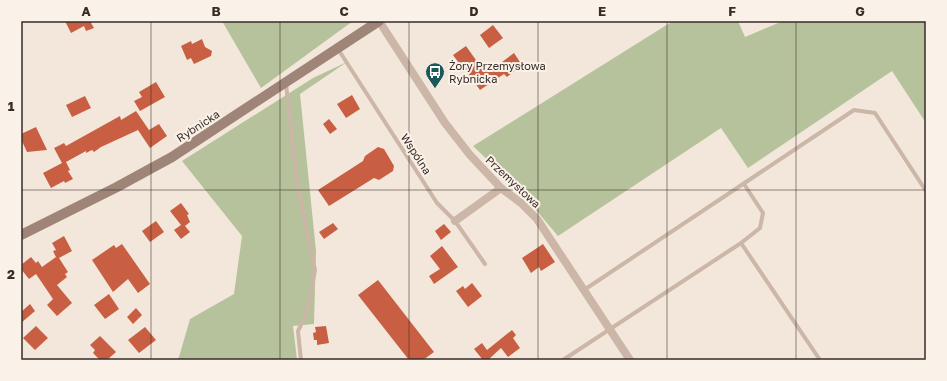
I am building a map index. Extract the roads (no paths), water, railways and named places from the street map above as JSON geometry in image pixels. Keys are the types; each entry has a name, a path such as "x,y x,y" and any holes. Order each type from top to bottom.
{"street":[{"name":"Rybnicka","path":"21,235 117,187 172,157 379,21"},
{"name":"Przemysłowa","path":"379,21 445,123 470,155 501,188 521,203 537,219 630,360"},
{"path":"455,221 501,188"}],"lane":[{"name":"Wspólna","path":"338,48 436,203 455,221 485,264"},
{"path":"286,83 297,183 315,270 305,317 298,331 301,360"},
{"path":"584,290 854,110 875,113 926,190"},
{"path":"563,360 741,243 760,228 763,213 744,184"},
{"path":"741,243 820,360"}],"place":[{"name":"Żory Przemysłowa Rybnicka","path":"435,89"}]}
